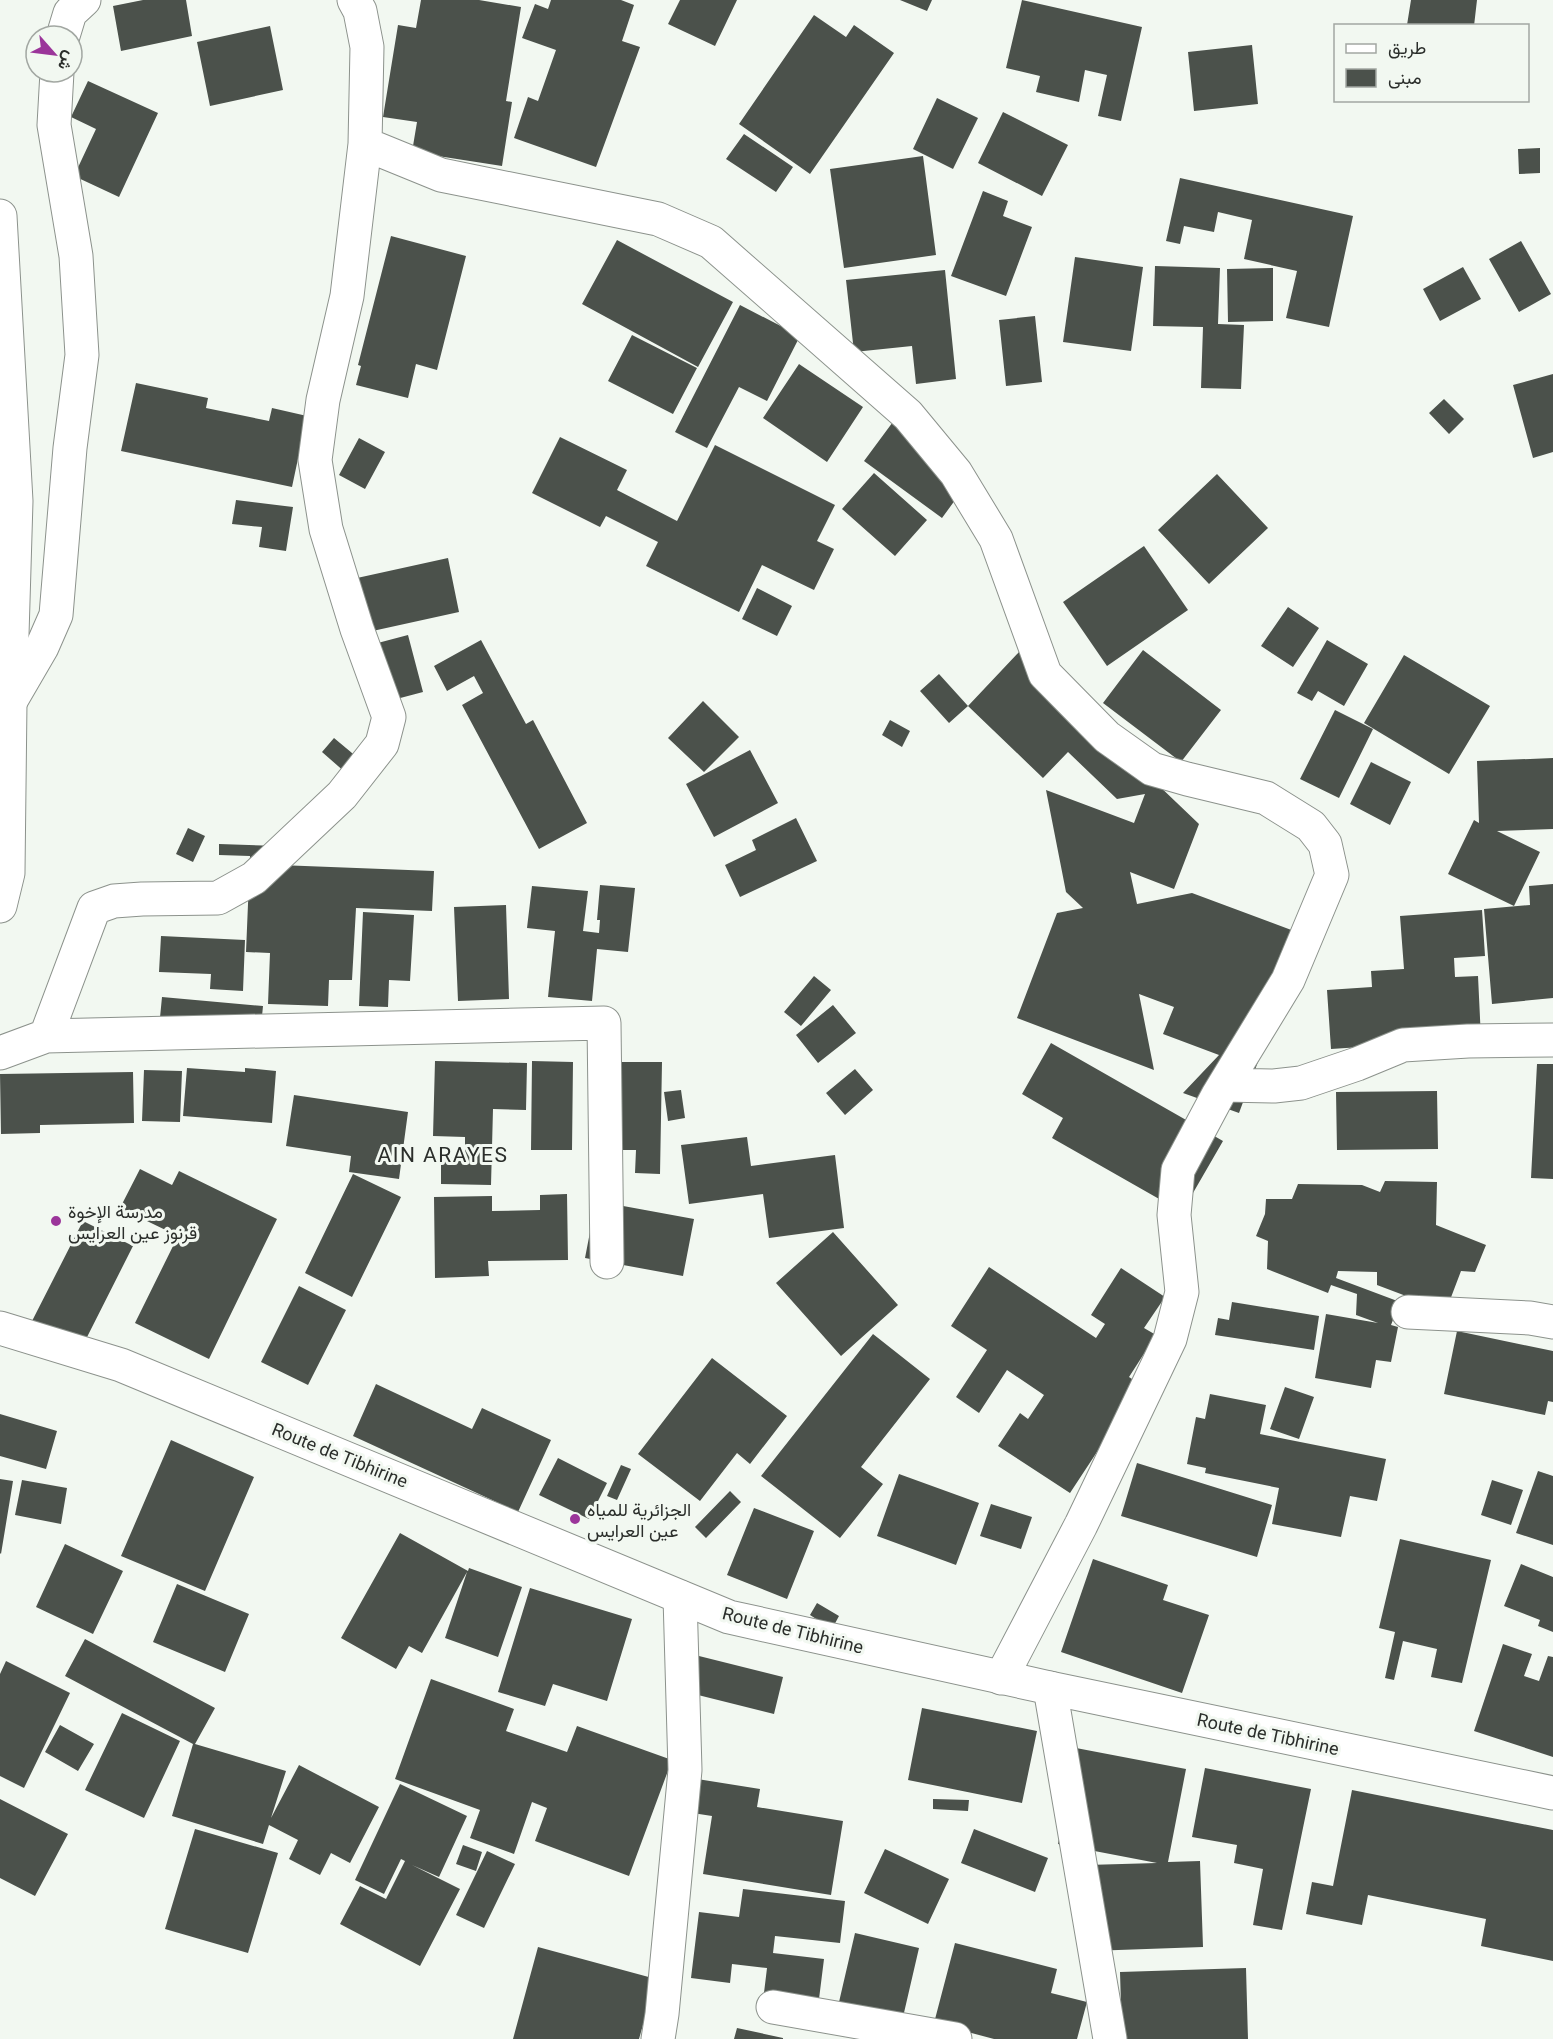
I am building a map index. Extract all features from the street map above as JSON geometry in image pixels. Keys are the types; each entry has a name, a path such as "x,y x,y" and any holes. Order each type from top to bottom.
{"street":[{"path":"67,24 70,13 84,0"},
{"path":"46,1036 94,908 114,901 218,898 254,878 342,795 382,744 389,717 357,629 326,529 315,460 322,400 346,296 365,144 367,47 360,11 354,0"},
{"path":"10,702 42,647 56,615 70,448 82,355 76,256 54,125 56,84"},
{"path":"365,144 441,175 658,219 711,242 908,415 956,473 996,539 1045,674 1107,737 1152,769 1266,798 1311,826 1325,844 1332,875 1288,980 1224,1085 1178,1170 1174,1215 1182,1292 1170,1339 1081,1525 1000,1678"},
{"path":"0,216 16,501 8,873 0,906"},
{"path":"0,1053 46,1036 604,1023 607,1262"},
{"path":"1224,1085 1274,1086 1301,1083 1403,1046 1468,1041 1553,1040"},
{"path":"1408,1312 1530,1318 1553,1322"},
{"name":"Route de Tibhirine","path":"0,1329 121,1365 729,1617 1000,1678 1553,1793"},
{"path":"658,2039 685,1770 680,1597"},
{"path":"1050,1688 1110,2039"},
{"path":"773,2007 955,2039"}],"building":[{"path":"143,0 186,0 192,36 121,51 113,6"},
{"path":"421,0 479,0 521,7 506,101 512,102 502,166 412,152 417,122 383,117 398,25 416,28"},
{"path":"551,0 621,0 634,5 622,41 640,47 596,167 514,138 528,97 538,101 556,50 522,38 535,4 548,9"},
{"path":"680,0 737,0 715,46 668,24"},
{"path":"900,0 932,0 927,11"},
{"path":"1022,0 1142,27 1121,121 1098,116 1107,75 1085,70 1079,102 1036,92 1040,76 1006,68"},
{"path":"1411,0 1477,0 1474,24 1407,24"},
{"path":"814,15 846,37 854,25 894,53 810,174 739,124"},
{"path":"270,26 283,90 210,106 197,42"},
{"path":"1252,45 1258,104 1194,111 1188,52"},
{"path":"88,81 158,113 119,197 74,176 96,129 71,117"},
{"path":"937,98 978,118 953,169 913,149"},
{"path":"1003,112 1068,145 1042,196 978,163"},
{"path":"744,134 793,167 776,192 726,159"},
{"path":"1540,148 1540,173 1519,174 1518,149"},
{"path":"923,156 936,255 844,268 830,169"},
{"path":"1180,178 1353,216 1329,327 1286,318 1297,271 1244,259 1252,220 1218,212 1214,232 1184,226 1180,244 1166,241"},
{"path":"983,191 1008,201 1003,216 1032,227 1006,296 951,276"},
{"path":"391,236 466,256 437,370 416,364 408,398 356,385 361,366 358,365"},
{"path":"617,240 733,302 698,367 582,304"},
{"path":"1521,241 1551,294 1519,312 1489,259"},
{"path":"1075,257 1143,267 1131,351 1063,342"},
{"path":"1155,266 1220,268 1218,324 1244,325 1241,389 1201,388 1203,327 1153,326"},
{"path":"1463,267 1481,299 1440,321 1423,289"},
{"path":"1273,268 1273,321 1228,322 1227,269"},
{"path":"945,270 956,379 916,384 912,346 854,352 846,280"},
{"path":"740,305 800,336 767,401 739,387 707,448 675,432"},
{"path":"1035,316 1042,382 1006,386 999,320"},
{"path":"632,335 697,368 673,414 608,381"},
{"path":"799,364 863,407 827,462 763,418"},
{"path":"1553,374 1553,452 1533,458 1513,385"},
{"path":"136,383 208,398 206,408 269,421 272,408 307,416 292,487 121,451"},
{"path":"1444,399 1464,419 1449,434 1429,413"},
{"path":"901,411 969,481 942,518 864,461"},
{"path":"560,437 627,470 617,490 677,521 715,445 835,505 817,541 834,549 814,590 762,565 739,612 646,566 658,542 606,516 600,527 532,493"},
{"path":"359,438 385,452 365,489 339,475"},
{"path":"874,473 927,520 895,556 842,509"},
{"path":"1217,474 1268,528 1209,584 1158,530"},
{"path":"236,500 293,507 286,551 259,547 262,527 232,524"},
{"path":"1144,546 1188,610 1107,666 1063,602"},
{"path":"448,558 459,612 368,632 357,578"},
{"path":"757,588 792,606 777,636 742,619"},
{"path":"1288,607 1319,628 1293,667 1261,646"},
{"path":"408,635 423,692 370,706 355,649"},
{"path":"481,640 526,724 533,720 587,823 539,849 462,705 483,693 474,676 447,691 434,666"},
{"path":"1327,640 1368,664 1344,706 1318,691 1312,701 1297,693"},
{"path":"1143,650 1221,710 1181,762 1103,703"},
{"path":"1019,652 1199,824 1174,889 1130,872 1137,904 1192,893 1310,937 1262,1051 1239,1113 1183,1093 1219,1055 1163,1034 1174,1007 1139,994 1154,1070 1017,1018 1057,913 1083,908 1066,892 1046,790 1134,823 1145,794 1117,799 1068,752 1043,778 968,706"},
{"path":"1404,655 1490,706 1449,774 1364,723"},
{"path":"939,674 968,706 949,723 920,691"},
{"path":"703,701 739,737 704,772 668,738"},
{"path":"1335,710 1373,729 1339,798 1300,779"},
{"path":"890,720 910,731 902,747 882,735"},
{"path":"334,738 358,758 346,773 322,752"},
{"path":"750,750 778,803 714,837 686,784"},
{"path":"1553,758 1553,829 1497,831 1540,852 1514,906 1448,874 1474,820 1479,823 1477,761"},
{"path":"1371,762 1411,782 1390,825 1350,804"},
{"path":"796,818 817,861 740,897 725,865 756,850 752,840"},
{"path":"188,828 205,836 193,862 176,854"},
{"path":"219,844 280,846 279,865 434,871 432,911 356,908 352,980 329,980 328,1006 268,1004 270,953 246,952 250,856 219,855"},
{"path":"1553,884 1553,998 1492,1004 1484,909 1530,905 1529,886"},
{"path":"600,885 635,888 628,952 597,949 592,1001 548,997 555,931 527,928 532,886 588,891 583,931 599,933 600,920 597,920"},
{"path":"506,905 509,999 458,1001 454,907"},
{"path":"1482,910 1485,956 1454,958 1455,977 1478,976 1481,1039 1331,1049 1327,990 1372,987 1371,971 1404,969 1400,916"},
{"path":"363,912 414,915 410,981 389,980 388,1007 359,1006"},
{"path":"161,936 245,940 243,991 210,989 211,974 159,972"},
{"path":"814,976 831,990 801,1026 784,1012"},
{"path":"162,997 263,1006 260,1037 159,1028"},
{"path":"833,1005 856,1033 818,1063 796,1035"},
{"path":"1051,1043 1223,1141 1182,1212 1052,1138 1063,1118 1022,1094"},
{"path":"435,1061 527,1063 526,1110 493,1109 491,1185 441,1184 441,1157 465,1158 465,1137 433,1136"},
{"path":"532,1061 573,1062 572,1150 531,1150"},
{"path":"620,1062 662,1062 660,1174 635,1173 636,1150 618,1150"},
{"path":"1537,1064 1553,1064 1553,1179 1531,1178"},
{"path":"187,1068 245,1072 245,1068 276,1071 272,1123 183,1116"},
{"path":"855,1069 873,1090 845,1115 826,1093"},
{"path":"144,1070 182,1071 180,1122 142,1121"},
{"path":"133,1072 134,1123 40,1125 40,1133 1,1134 0,1074"},
{"path":"681,1090 685,1118 668,1121 664,1092"},
{"path":"1437,1091 1438,1149 1337,1150 1336,1092"},
{"path":"294,1095 408,1112 399,1179 349,1172 351,1156 286,1146"},
{"path":"747,1137 751,1166 835,1155 844,1228 769,1238 763,1194 689,1204 681,1145"},
{"path":"140,1169 172,1185 179,1171 277,1219 209,1359 135,1323 178,1236 120,1208"},
{"path":"353,1174 401,1197 352,1297 305,1273"},
{"path":"1385,1181 1437,1182 1436,1225 1486,1245 1475,1272 1461,1271 1450,1300 1414,1299 1377,1285 1377,1272 1338,1271 1336,1278 1400,1302 1391,1325 1398,1327 1391,1362 1376,1360 1371,1388 1315,1378 1326,1314 1378,1323 1356,1315 1357,1294 1331,1285 1328,1293 1267,1269 1268,1241 1256,1236 1265,1214 1266,1199 1292,1199 1298,1184 1362,1185 1380,1192"},
{"path":"567,1194 568,1260 488,1261 489,1276 435,1278 434,1197 492,1196 492,1211 540,1210 540,1195"},
{"path":"596,1201 694,1219 683,1276 585,1258"},
{"path":"83,1221 133,1246 80,1351 30,1325"},
{"path":"833,1232 898,1305 841,1356 776,1283"},
{"path":"989,1267 1096,1338 1105,1324 1091,1315 1121,1268 1165,1297 1144,1328 1156,1335 1129,1377 1141,1385 1070,1493 998,1446 1020,1413 1028,1419 1044,1395 1007,1370 979,1413 956,1397 987,1350 951,1326"},
{"path":"299,1286 346,1310 308,1385 261,1362"},
{"path":"1232,1302 1319,1316 1314,1350 1215,1335 1218,1318 1229,1320"},
{"path":"1457,1331 1553,1351 1553,1402 1548,1401 1545,1415 1444,1394"},
{"path":"873,1334 930,1379 861,1467 883,1484 840,1538 761,1476"},
{"path":"712,1358 787,1416 750,1464 737,1453 700,1501 638,1454"},
{"path":"376,1384 472,1429 482,1408 551,1440 518,1512 353,1436"},
{"path":"1285,1387 1314,1397 1299,1439 1270,1429"},
{"path":"1210,1394 1266,1405 1260,1434 1386,1459 1377,1501 1350,1496 1341,1537 1272,1524 1279,1488 1205,1473 1206,1468 1187,1464 1196,1417 1205,1419"},
{"path":"0,1414 57,1431 46,1469 0,1456"},
{"path":"171,1440 254,1477 205,1591 121,1556"},
{"path":"558,1458 607,1483 589,1519 539,1495"},
{"path":"1137,1463 1272,1505 1257,1557 1121,1516"},
{"path":"621,1465 631,1469 617,1500 607,1496"},
{"path":"1538,1471 1553,1476 1553,1545 1516,1533"},
{"path":"899,1474 979,1503 956,1565 877,1536"},
{"path":"0,1479 13,1481 1,1554 0,1553"},
{"path":"22,1480 67,1488 61,1524 15,1515"},
{"path":"1492,1480 1523,1490 1511,1525 1481,1515"},
{"path":"730,1491 741,1502 706,1538 695,1527"},
{"path":"991,1504 1032,1517 1021,1549 980,1536"},
{"path":"754,1508 814,1531 787,1599 727,1575"},
{"path":"400,1533 468,1571 469,1568 522,1587 498,1657 445,1638 467,1572 422,1653 409,1646 396,1669 341,1638"},
{"path":"1400,1539 1491,1560 1462,1683 1431,1677 1437,1649 1403,1641 1394,1680 1385,1678 1395,1632 1379,1628"},
{"path":"65,1544 123,1571 93,1634 36,1607"},
{"path":"1093,1559 1168,1585 1163,1600 1209,1615 1182,1693 1061,1652"},
{"path":"1521,1564 1553,1577 1553,1632 1538,1626 1540,1620 1504,1606"},
{"path":"177,1584 249,1614 225,1672 153,1642"},
{"path":"530,1588 632,1619 607,1701 553,1684 545,1706 498,1692"},
{"path":"817,1603 839,1616 832,1629 810,1615"},
{"path":"85,1639 215,1708 195,1744 286,1771 271,1818 299,1765 379,1807 350,1863 331,1853 320,1875 289,1859 298,1840 269,1825 263,1844 172,1816 193,1744 65,1676"},
{"path":"1503,1644 1532,1654 1524,1676 1539,1681 1548,1656 1553,1657 1553,1757 1474,1731"},
{"path":"699,1656 783,1677 774,1714 690,1693"},
{"path":"6,1661 70,1693 24,1788 0,1776 0,1674"},
{"path":"431,1679 514,1709 506,1731 567,1752 577,1726 672,1760 629,1876 535,1841 547,1808 532,1802 514,1854 470,1838 480,1810 395,1779"},
{"path":"922,1708 1037,1731 1022,1803 908,1780"},
{"path":"122,1713 180,1741 144,1818 85,1790"},
{"path":"60,1725 94,1744 78,1771 45,1752"},
{"path":"1076,1748 1186,1769 1168,1862 1200,1861 1203,1947 1090,1951 1087,1865 1157,1863 1058,1844"},
{"path":"1205,1768 1311,1789 1282,1930 1253,1925 1263,1869 1234,1863 1237,1845 1192,1837"},
{"path":"691,1778 760,1789 757,1807 843,1821 831,1895 703,1874 712,1816 686,1812"},
{"path":"400,1784 467,1816 439,1877 412,1865 460,1889 420,1966 340,1924 360,1886 386,1899 405,1861 401,1859 384,1894 355,1880"},
{"path":"1352,1790 1553,1830 1553,1961 1481,1946 1486,1919 1368,1895 1362,1925 1306,1914 1312,1882 1333,1886"},
{"path":"0,1799 68,1834 35,1896 0,1878"},
{"path":"933,1799 969,1800 968,1811 933,1809"},
{"path":"195,1829 278,1853 248,1953 165,1929"},
{"path":"974,1829 1048,1858 1035,1892 961,1863"},
{"path":"463,1845 482,1852 476,1871 456,1864"},
{"path":"885,1849 949,1879 928,1924 864,1893"},
{"path":"487,1851 515,1864 484,1928 456,1915"},
{"path":"743,1889 845,1901 840,1943 775,1936 773,1953 824,1959 818,2007 763,2001 767,1968 732,1964 730,1983 691,1978 699,1912 739,1917"},
{"path":"855,1933 919,1948 900,2030 836,2015"},
{"path":"955,1943 1057,1969 1051,1993 1087,2002 1077,2039 994,2039 934,2023"},
{"path":"538,1947 656,1979 639,2039 513,2039"},
{"path":"1246,1968 1248,2039 1122,2039 1120,1972"},
{"path":"737,2028 783,2038 783,2039 734,2039"}],"place":[{"name":"مدرسة الإخوة قرنوز عين العرايس","path":"56,1221"},
{"name":"الجزائرية للمياه عين العرايس","path":"575,1519"}],"district":[{"name":"AIN ARAYES","path":"443,1155"}]}
